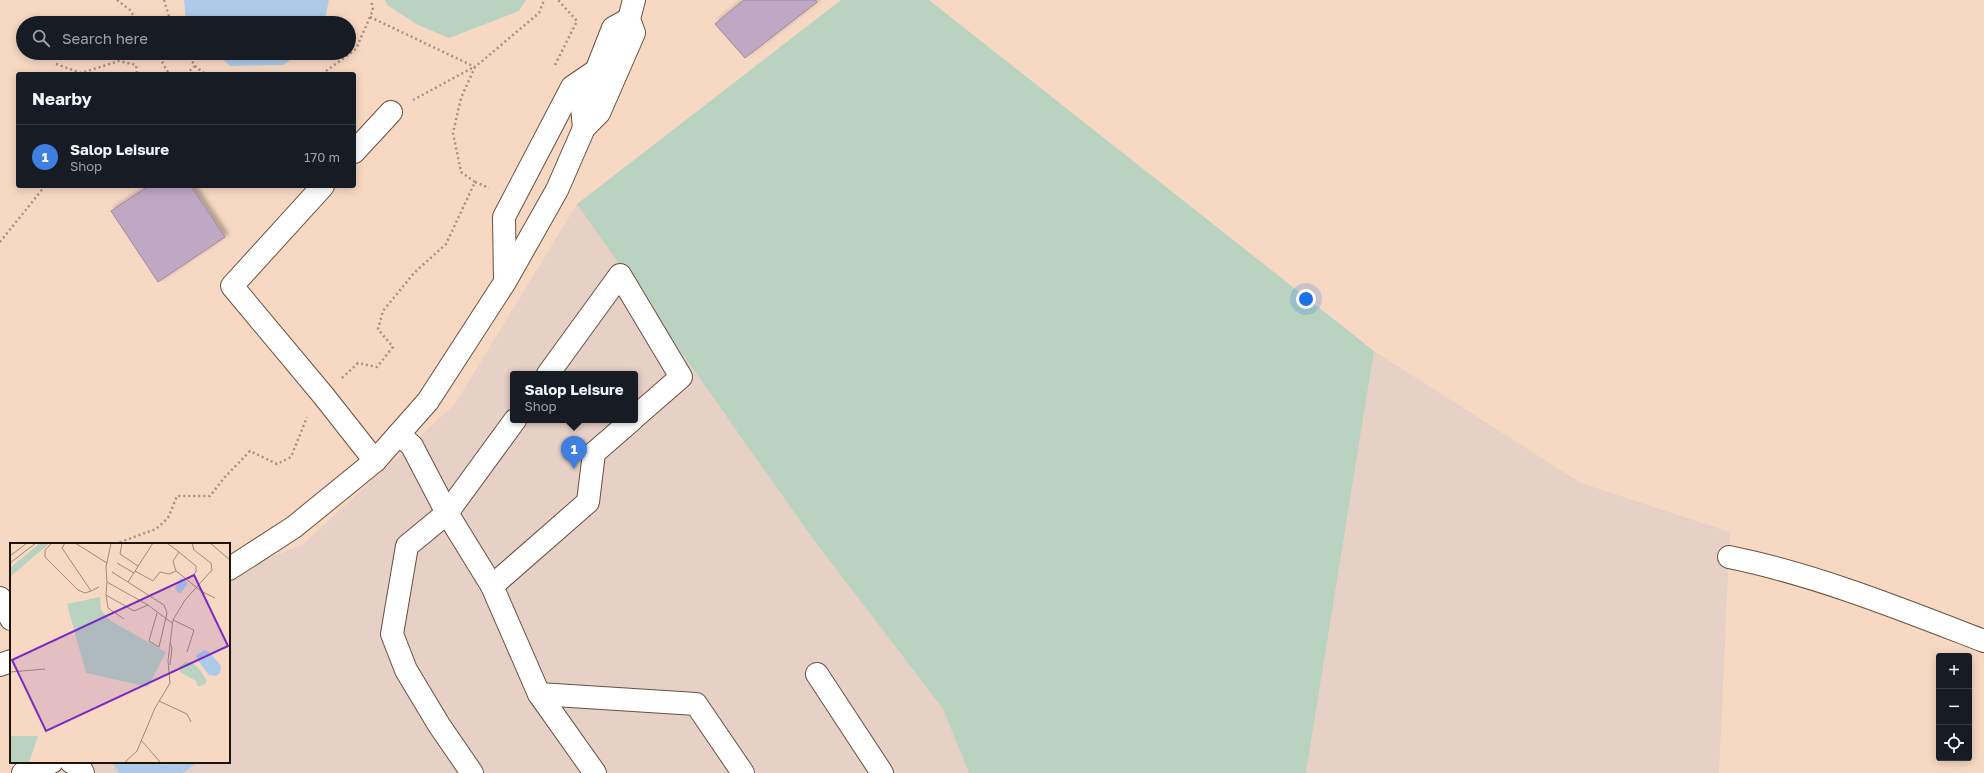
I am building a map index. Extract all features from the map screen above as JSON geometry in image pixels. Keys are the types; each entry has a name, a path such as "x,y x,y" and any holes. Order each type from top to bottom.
{"lane":[{"path":"584,128 582,107 613,28 632,9"},
{"path":"230,568 294,526 374,461 428,401 505,282 557,190 584,128 600,113 634,33 632,9"},
{"path":"505,282 504,217 572,87 597,70"},
{"path":"356,150 391,112"},
{"path":"321,188 232,286 323,395 374,461"},
{"path":"550,371 620,275 681,377 638,414"},
{"path":"472,773 439,726 406,670 392,634 407,546 447,513 513,423"},
{"path":"492,586 588,502 594,453 629,423"},
{"path":"399,434 412,446 447,513 492,586 539,694 595,773"},
{"path":"1729,557 1757,563 1876,600 1984,641"},
{"path":"0,598 6,606 10,616"},
{"path":"0,665 10,661"},
{"path":"817,674 882,773"},
{"path":"539,694 696,704 743,773"},
{"path":"23,773 49,763"},
{"path":"73,763 80,767 83,773"}],"path":[{"path":"117,0 130,10 134,16"},
{"path":"164,0 169,16"},
{"path":"356,49 373,10 371,0"},
{"path":"391,112 475,67 539,13 544,0"},
{"path":"553,69 577,21 558,0"},
{"path":"370,17 475,67"},
{"path":"161,60 169,72"},
{"path":"191,60 195,66 202,72"},
{"path":"325,72 341,60"},
{"path":"85,72 119,61 136,65 136,72"},
{"path":"56,64 79,72"},
{"path":"188,72 195,66"},
{"path":"118,543 156,529 168,518 177,496 210,496 224,478 250,451 277,464 291,457 305,424 312,401 323,395 358,363 376,367 393,347 378,328 383,311 414,273 446,244 475,182 461,172 453,133 461,98 475,67"},
{"path":"0,242 43,188"}],"shaded area":[{"path":"577,204 810,535 943,709 969,773 96,773 91,763 230,763 230,574 302,545 455,404"},
{"path":"1374,351 1581,483 1730,532 1719,773 1306,773"}],"green space":[{"path":"385,0 526,0 519,11 449,38 418,25 387,5"},
{"path":"841,0 929,0 1374,351 1306,773 969,773 943,709 810,535 577,204"}],"water":[{"path":"184,0 329,0 326,16 185,16"},
{"path":"224,60 290,60 283,65 230,66"},
{"path":"113,763 197,763 183,773 119,773"}],"building":[{"path":"744,0 815,0 817,2 745,58 715,24"},
{"path":"146,188 192,188 225,237 158,282 111,211"}],"place":[{"name":"Salop Leisure","path":"574,469"}]}
